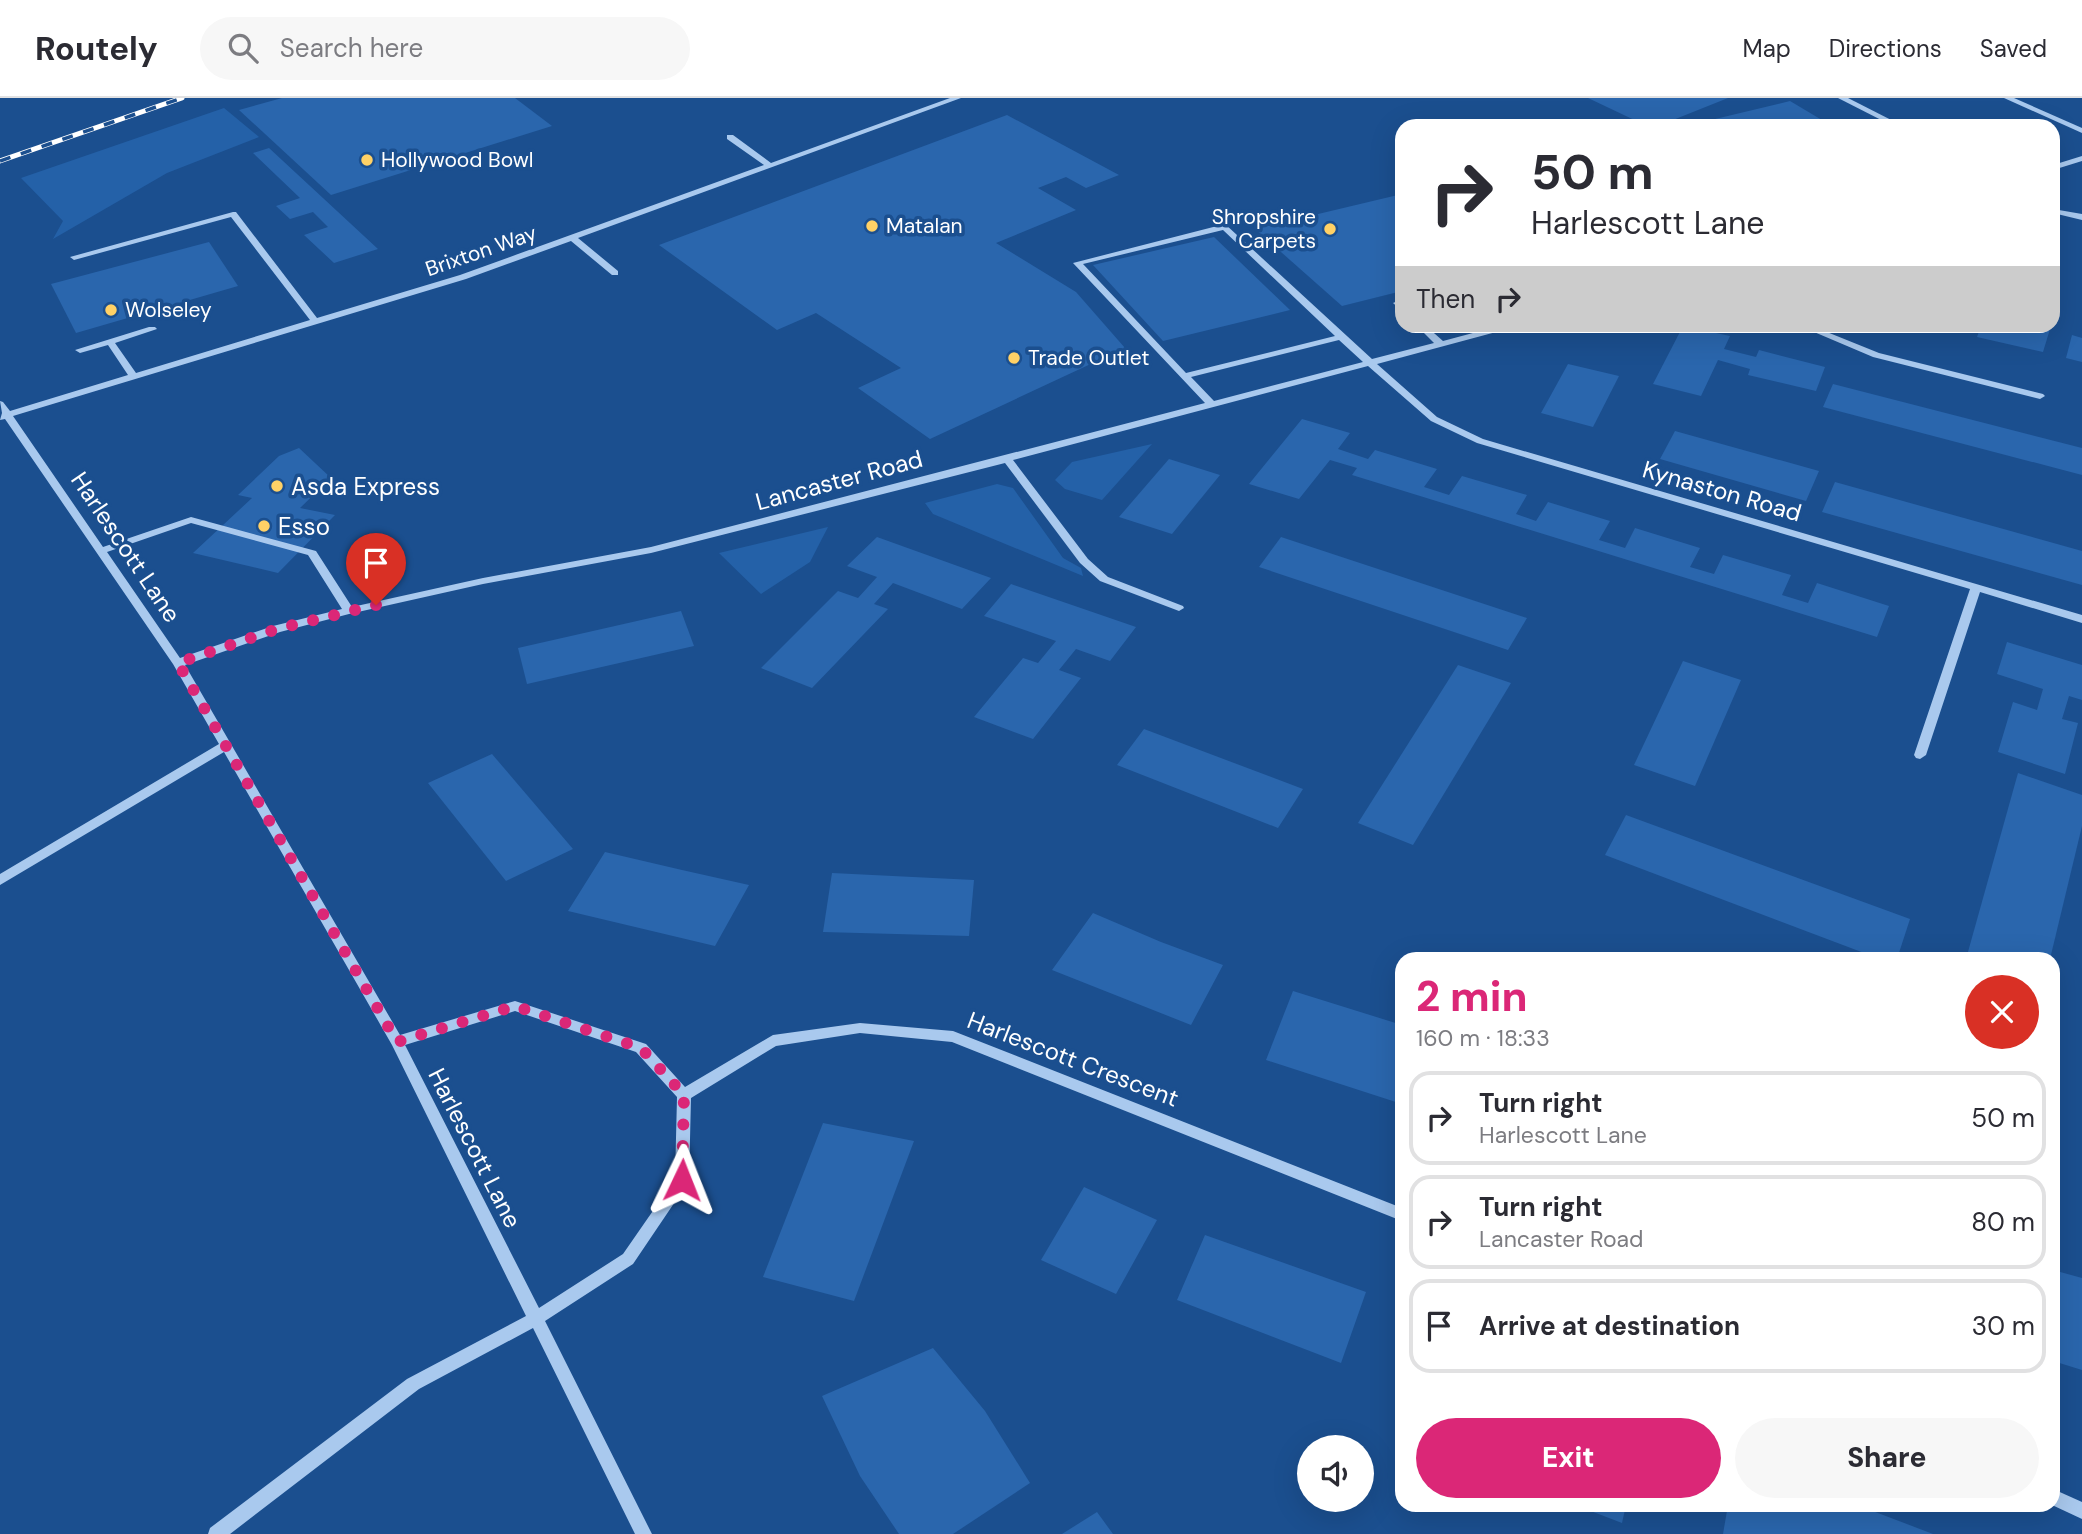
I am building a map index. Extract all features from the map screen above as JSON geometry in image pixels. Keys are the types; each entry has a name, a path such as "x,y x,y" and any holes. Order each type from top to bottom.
{"street":[{"name":"Brixton Way","path":"4,415 463,277 957,98"},
{"path":"1842,98 1885,119"},
{"path":"2008,98 2055,119"},
{"path":"2060,121 2082,131"},
{"path":"730,137 771,166"},
{"path":"2060,166 2082,158"},
{"path":"2060,212 2082,217"},
{"path":"74,257 233,214 315,321"},
{"name":"Kynaston Road","path":"1184,376 1077,263 1225,227 1341,337 1434,419 1480,441 2082,620"},
{"path":"573,238 615,273"},
{"path":"80,350 152,329"},
{"path":"1429,333 1441,344"},
{"name":"Lancaster Road","path":"178,663 277,629 483,581 651,550 1482,333"},
{"path":"1822,333 1876,355 2040,396"},
{"path":"1184,376 1341,337"},
{"path":"110,342 133,376"},
{"path":"1184,376 1211,404"},
{"name":"Harlescott Lane","path":"0,404 4,415 178,663 397,1042 644,1534"},
{"path":"1007,459 1084,561 1104,579 1179,608"},
{"path":"101,551 191,520 312,553 349,611"},
{"path":"1920,755 1976,588"},
{"path":"0,880 225,746"},
{"path":"216,1534 413,1384 535,1319 628,1259 682,1180 684,1095 641,1048 515,1006 397,1042"},
{"name":"Harlescott Crescent","path":"684,1095 773,1041 860,1028 953,1037 1395,1212"},
{"path":"2060,1500 2082,1511"}],"shaded area":[{"path":"224,108 259,137 167,173 53,239 63,221 21,178"},
{"path":"1152,444 1102,500 1065,489 1055,480 1072,462"},
{"path":"997,484 1013,488 1063,558 1081,568 1083,576 933,514 925,503"},
{"path":"828,527 810,562 761,594 719,553"}],"building":[{"name":"Hollywood Bowl","path":"282,98 515,98 552,126 331,195 239,110"},
{"path":"1588,98 1728,98 1676,119 1632,119"},
{"path":"1790,101 1820,119 1715,119"},
{"name":"Matalan","path":"1007,115 1119,175 1086,188 1066,177 1038,188 1076,210 996,243 1076,292 1125,348 930,439 858,388 901,368 816,313 777,330 659,245"},
{"path":"269,148 378,249 334,263 304,235 328,227 313,212 290,219 276,206 300,198 253,153"},
{"path":"1395,196 1395,293 1342,306 1255,229"},
{"path":"1214,237 1290,310 1163,341 1093,265"},
{"name":"Wolseley","path":"209,242 238,286 76,333 51,284"},
{"path":"1679,333 1716,333 1730,336 1724,349 1756,357 1759,350 1825,367 1816,391 1748,375 1750,369 1718,360 1701,396 1653,384"},
{"path":"1978,333 2049,333 2043,352 1977,337"},
{"path":"2072,335 2082,338 2082,362 2066,358"},
{"path":"1568,364 1619,376 1593,427 1541,413"},
{"path":"1833,384 2082,448 2082,475 1823,407"},
{"path":"1302,419 1350,433 1338,449 1368,459 1375,450 1437,469 1424,487 1449,495 1462,476 1527,495 1516,514 1536,521 1548,502 1610,521 1599,540 1625,548 1635,528 1700,548 1690,567 1714,574 1723,555 1791,575 1782,595 1808,603 1817,583 1889,606 1877,637 1352,475 1357,468 1330,460 1299,499 1249,484"},
{"path":"1675,431 1819,471 1806,501 1660,459"},
{"path":"299,448 331,478 300,508 335,515 278,573 193,553 252,498 238,495 279,456"},
{"path":"1169,459 1220,475 1172,534 1119,517"},
{"path":"1835,482 2082,551 2082,585 1822,512"},
{"path":"877,537 991,578 962,609 893,583 874,604 888,609 812,688 761,668 838,591 858,598 877,577 847,566"},
{"path":"1281,537 1527,618 1508,650 1259,567"},
{"path":"1011,584 1136,627 1110,661 1076,649 1059,670 1081,678 1033,739 974,717 1023,658 1038,663 1056,641 984,616"},
{"path":"681,611 694,646 527,684 518,648"},
{"path":"2007,642 2082,665 2082,700 2069,696 2062,719 2078,723 2065,774 1998,752 2013,702 2037,710 2043,689 1997,674"},
{"path":"1683,661 1741,680 1695,786 1634,765"},
{"path":"1458,665 1511,683 1413,845 1358,823"},
{"path":"1144,729 1303,789 1278,828 1117,765"},
{"path":"492,754 573,849 506,881 428,783"},
{"path":"2018,773 2082,795 2082,826 2052,952 1968,952"},
{"path":"1626,815 1910,919 1899,952 1861,952 1605,855"},
{"path":"605,852 749,885 715,946 568,911"},
{"path":"832,873 974,880 969,936 823,932"},
{"path":"1093,913 1223,965 1191,1025 1052,970"},
{"path":"1293,991 1395,1023 1395,1102 1266,1060"},
{"path":"823,1123 914,1141 854,1301 763,1277"},
{"path":"1084,1187 1157,1220 1116,1294 1041,1260"},
{"path":"1205,1235 1366,1292 1341,1363 1177,1300"},
{"path":"2060,1272 2082,1278 2082,1370 2060,1363"},
{"path":"933,1348 985,1411 1030,1483 953,1534 899,1534 860,1476 822,1396"},
{"path":"1097,1512 1113,1534 1062,1534"},
{"path":"1593,1512 1624,1512 1622,1523"},
{"path":"1727,1512 1875,1512 1933,1534 1723,1534"}],"railway":[{"path":"0,161 182,98"}],"place":[{"name":"Hollywood Bowl","path":"367,160"},
{"name":"Matalan","path":"872,226"},
{"name":"Shropshire Carpets","path":"1330,229"},
{"name":"Wolseley","path":"111,310"},
{"name":"Trade Outlet","path":"1014,358"},
{"name":"Asda Express","path":"277,486"},
{"name":"Esso","path":"264,526"}],"route":[{"path":"376,605 277,629 178,663 397,1042 515,1006 641,1048 684,1095 682,1180"}]}
